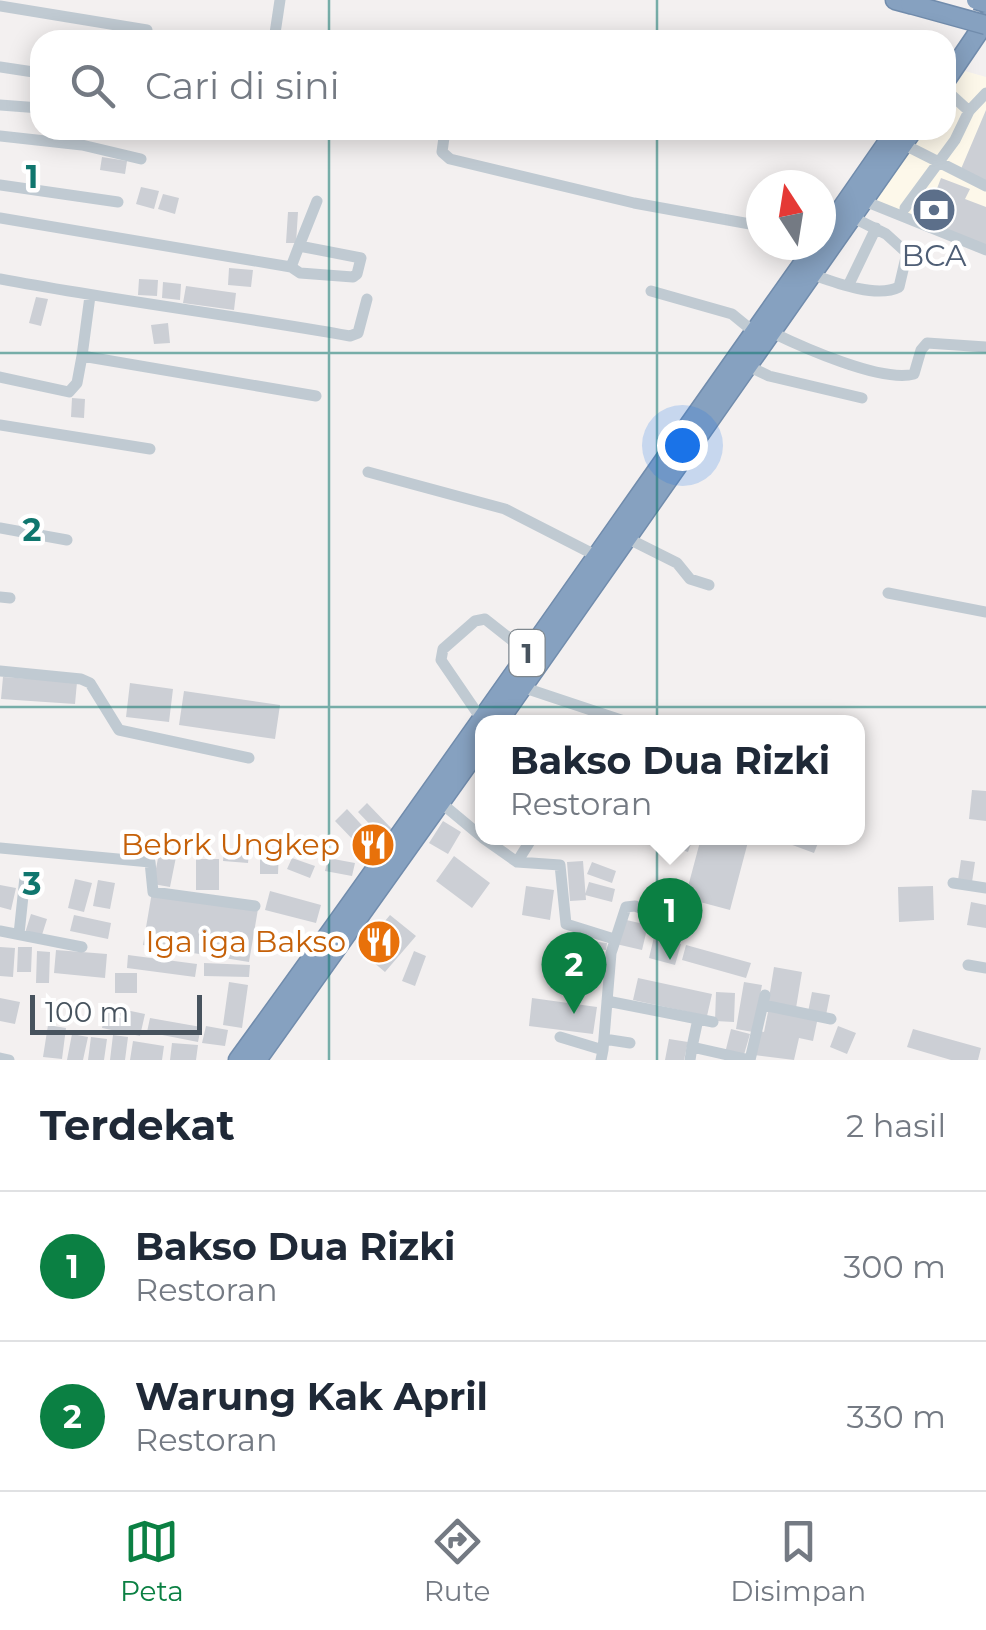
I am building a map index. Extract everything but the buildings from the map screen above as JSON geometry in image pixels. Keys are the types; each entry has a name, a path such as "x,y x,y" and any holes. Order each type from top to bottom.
{"highway":[{"path":"956,44 986,2 976,0"},
{"path":"903,2 986,23 956,66"},
{"name":"1","path":"492,715 528,652 897,140"},
{"name":"1","path":"836,222 862,200 898,140"},
{"name":"1","path":"804,271 809,260"},
{"name":"1","path":"494,715 522,687 628,538 748,366 762,332"},
{"name":"1","path":"238,1060 475,739"},
{"path":"257,1060 475,754"}],"street":[{"path":"276,30 280,0"},
{"path":"0,6 147,30"},
{"path":"0,67 30,72"},
{"path":"956,136 969,111 986,94"},
{"path":"956,99 969,111"},
{"path":"0,105 30,107"},
{"path":"0,136 30,139"},
{"path":"36,140 82,145 141,159"},
{"path":"81,140 82,145"},
{"path":"444,140 442,152 450,159 634,203 746,223"},
{"path":"907,140 936,163 986,186"},
{"path":"904,208 954,140"},
{"path":"0,185 118,202"},
{"path":"862,200 986,250"},
{"path":"291,267 317,201"},
{"path":"804,271 884,291 899,287 907,253 876,228 845,214"},
{"path":"0,218 291,267 300,272 357,274 360,257 298,246"},
{"path":"849,284 876,228"},
{"path":"0,279 90,296 228,313 350,336 358,334 367,299"},
{"path":"650,291 732,314 762,332 834,360 902,376 914,374 927,343 986,348"},
{"path":"0,377 68,392 77,383 90,296"},
{"path":"82,356 316,396"},
{"path":"748,366 769,376 862,398"},
{"path":"0,426 150,449"},
{"path":"368,472 506,509 596,556"},
{"path":"0,528 67,540"},
{"path":"628,538 677,563 690,580 708,585"},
{"path":"888,592 986,612"},
{"path":"485,715 441,660 443,649 475,620 484,619 528,652"},
{"path":"0,671 81,679 90,684 119,730 250,758"},
{"path":"522,687 606,715"},
{"path":"440,802 475,830"},
{"path":"494,845 517,862 560,864 566,924 614,939"},
{"path":"517,862 528,845"},
{"path":"0,848 150,862 153,892 255,906"},
{"path":"18,934 25,878"},
{"path":"953,883 986,888"},
{"path":"603,1050 614,939 626,907 651,912"},
{"path":"0,931 82,947"},
{"path":"968,966 986,968"},
{"path":"698,1019 691,1054 750,1060 764,1000 825,1017"},
{"path":"607,1001 713,1022"},
{"path":"560,1037 603,1050 630,1044"},
{"path":"0,1058 9,1060"}],"shaded area":[{"path":"965,71 986,77 986,243 873,201 916,140 956,140 956,84"}],"place":[{"name":"BCA","path":"934,210"},
{"name":"Bebrk Ungkep","path":"373,845"},
{"name":"Iga iga Bakso","path":"379,942"},
{"name":"Bakso Dua Rizki","path":"670,960"},
{"name":"Warung Kak April","path":"574,1014"}]}
